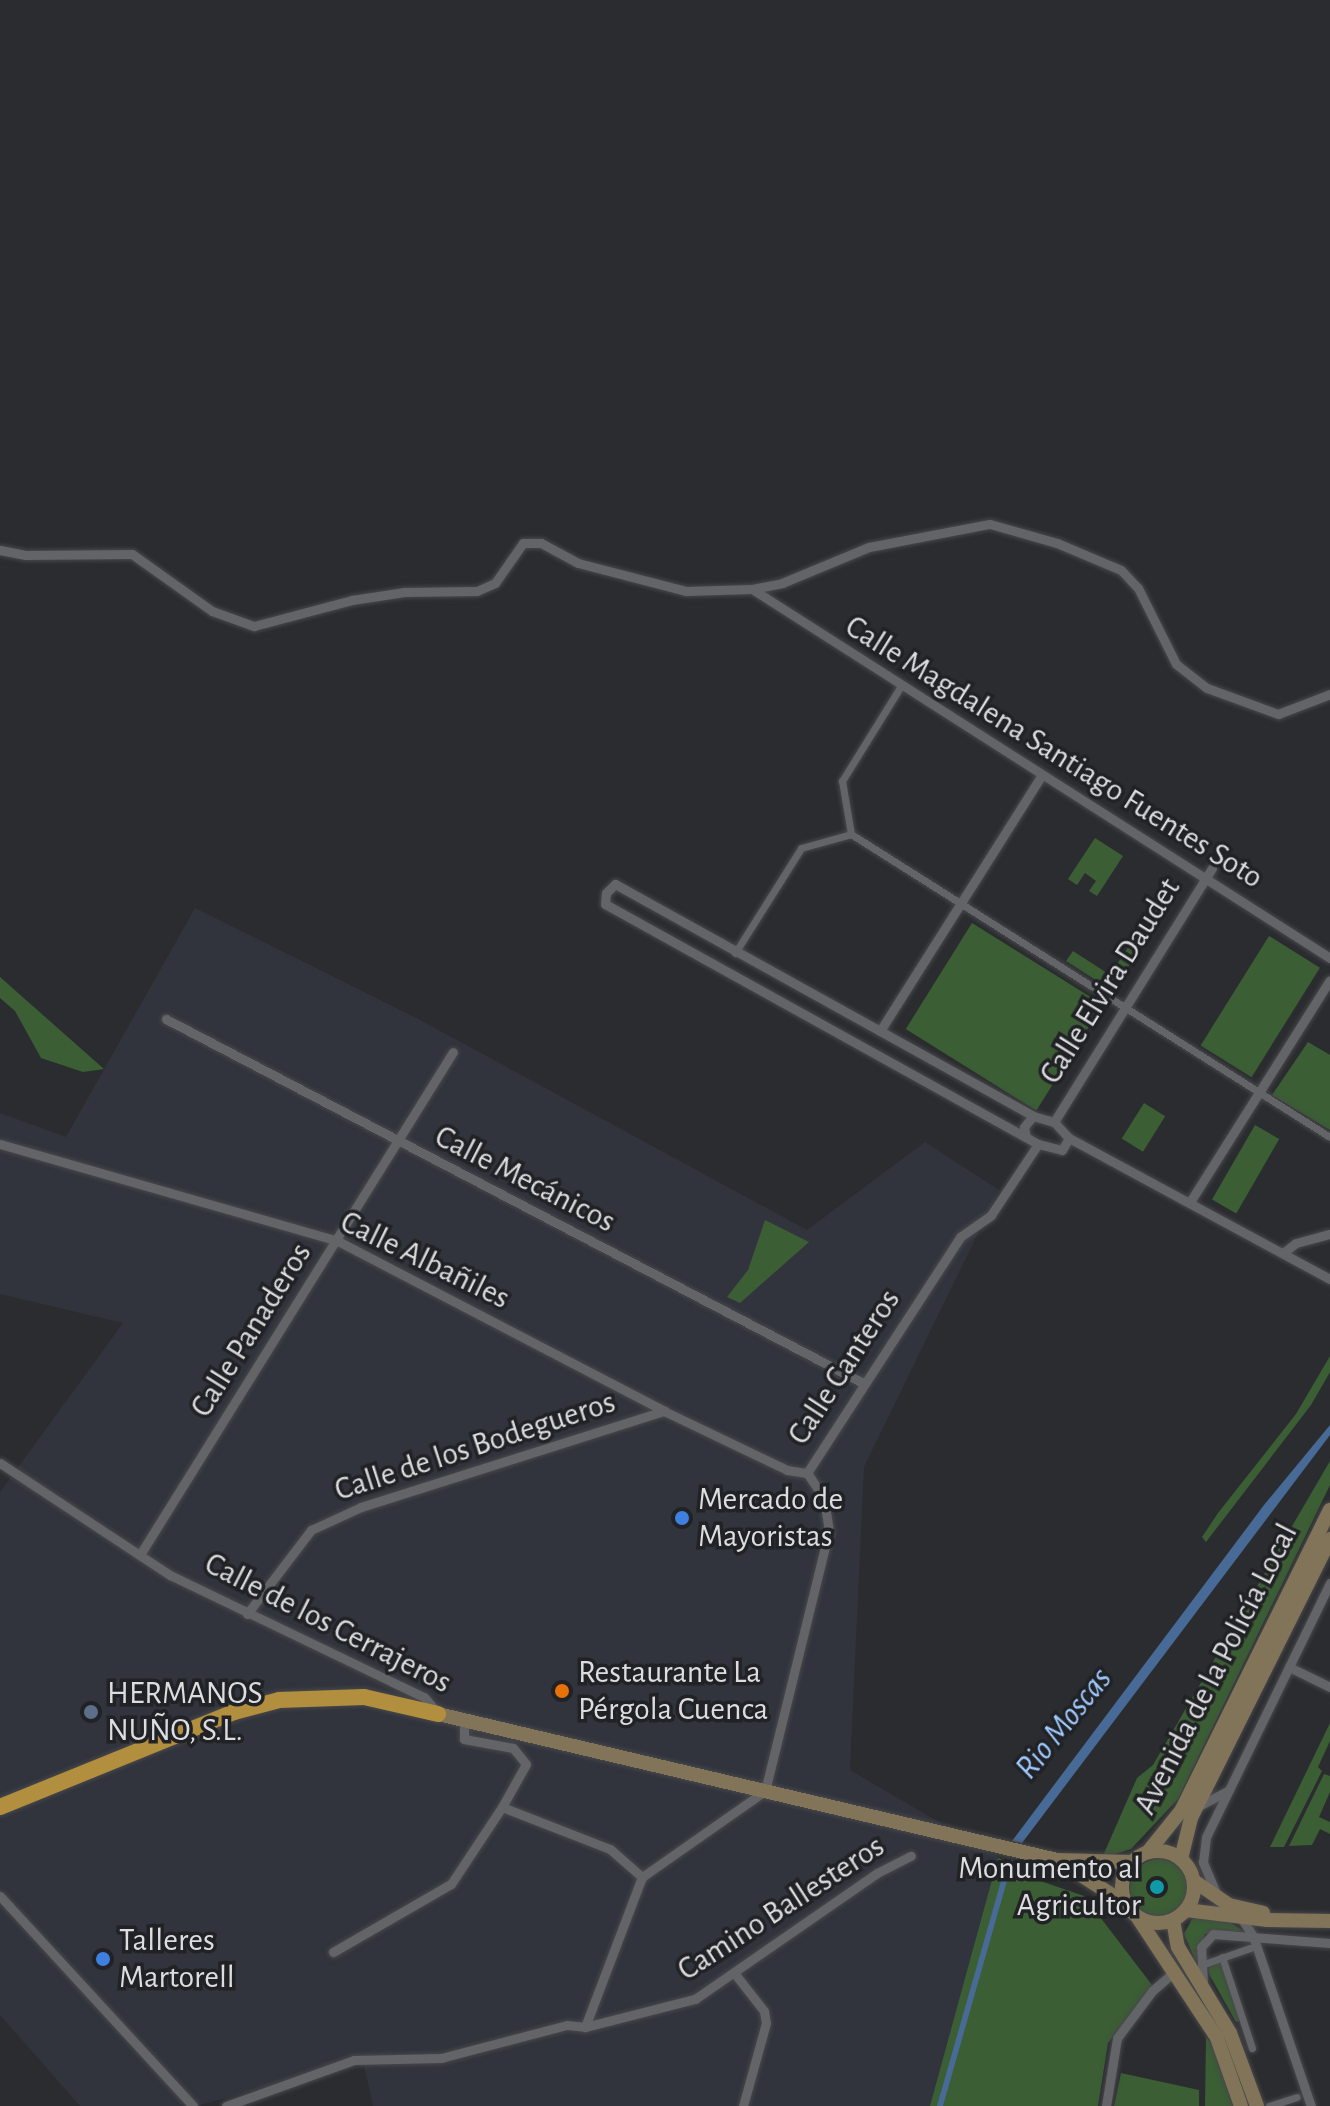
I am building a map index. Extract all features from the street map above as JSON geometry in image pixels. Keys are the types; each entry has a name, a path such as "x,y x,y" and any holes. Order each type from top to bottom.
{"highway":[{"path":"0,1807 234,1712 279,1700 364,1697 438,1714"}],"main road":[{"name":"Avenida de la Policía Local","path":"1148,1852 1184,1805 1330,1510"},
{"name":"Avenida de la Policía Local","path":"1181,1859 1197,1807 1330,1539"},
{"name":"Calle de los Cerrajeros","path":"438,1714 1057,1860 1131,1862"},
{"path":"1241,2106 1217,2038 1175,1971 1126,1904 1122,1883 1131,1862 1148,1852 1163,1851 1181,1859 1194,1881 1220,1899 1294,1920"},
{"name":"Calle de los Cerrajeros","path":"1057,1860 1126,1904"},
{"path":"1138,1918 1156,1923 1173,1920 1186,1910 1194,1881"},
{"path":"1186,1910 1241,1918 1330,1921"},
{"path":"1173,1920 1178,1947 1235,2044 1257,2106"}],"street":[{"path":"0,550 26,555 132,554 212,611 254,626 352,600 404,592 477,591 495,583 523,543 541,543 578,563 686,591 752,589 782,583 869,547 990,524 1057,543 1121,570 1138,588 1176,664 1207,688 1278,714 1330,694"},
{"name":"Calle Magdalena Santiago Fuentes Soto","path":"752,589 1330,958"},
{"path":"901,686 842,781 851,834 1330,1137"},
{"path":"880,1031 1042,775"},
{"path":"735,953 801,848 851,834"},
{"name":"Calle Elvira Daudet","path":"1054,1122 1212,868"},
{"path":"1069,1138 1062,1150 1038,1144 605,904 606,893 615,884 1033,1116 1054,1122 1069,1138 1330,1279"},
{"path":"1190,1202 1330,980"},
{"name":"Calle Mecánicos","path":"166,1019 861,1382"},
{"name":"Calle Panaderos","path":"141,1553 453,1052"},
{"path":"1026,1137 1024,1127 1033,1116"},
{"name":"Calle Albañiles","path":"0,1144 338,1241 664,1411 787,1470 807,1473"},
{"name":"Calle Canteros","path":"765,1791 829,1531 824,1498 807,1473 861,1382 960,1237 991,1215 1038,1144"},
{"path":"1283,1253 1296,1243 1330,1234"},
{"name":"Calle de los Bodegueros","path":"247,1614 311,1530 361,1507 664,1411"},
{"name":"Calle de los Cerrajeros","path":"0,1463 141,1553 170,1575 424,1697 438,1714"},
{"path":"1220,1899 1209,1879 1202,1849 1330,1583"},
{"path":"1289,1667 1330,1687"},
{"path":"333,1952 451,1884 502,1807 526,1764 513,1748 464,1739 464,1720"},
{"path":"1197,1807 1230,1789"},
{"path":"585,2027 642,1877 765,1791"},
{"path":"502,1807 610,1849 642,1877"},
{"name":"Camino Ballesteros","path":"226,2106 354,2060 441,2058 567,2025 585,2027 695,1999 877,1873 911,1856"},
{"path":"0,1896 193,2106"},
{"path":"1241,1918 1253,1936 1307,2105"},
{"path":"1205,1990 1199,1961 1203,1941 1217,1934 1329,1946"},
{"path":"1204,1964 1250,1948"},
{"path":"1222,1957 1252,2048"},
{"path":"1106,2106 1117,2038 1152,1991 1175,1971"},
{"path":"735,1974 764,2011 766,2023 743,2106"},
{"path":"1269,2106 1297,2097"}],"shaded area":[{"path":"195,908 420,1020 807,1230 925,1142 999,1190 864,1467 850,1770 998,1857 934,2106 373,2106 363,2061 196,2106 80,2106 0,2015 0,1492 123,1323 0,1294 0,1113 66,1137"}],"green space":[{"path":"1095,838 1123,856 1097,896 1089,891 1096,881 1085,873 1077,885 1068,879"},
{"path":"1168,886 1176,890 1113,991 1066,961 1073,951 1110,975"},
{"path":"972,923 1103,1005 1036,1111 906,1029"},
{"path":"1269,936 1320,968 1252,1077 1201,1045"},
{"path":"0,977 104,1069 83,1072 41,1058 15,1011 0,998"},
{"path":"1308,1042 1330,1055 1330,1130 1272,1095"},
{"path":"1144,1103 1165,1116 1143,1152 1122,1139"},
{"path":"1255,1125 1279,1139 1236,1213 1212,1199"},
{"path":"765,1220 809,1242 740,1303 727,1297 748,1270"},
{"path":"1330,1356 1330,1372 1311,1405 1206,1542 1202,1537 1218,1513 1296,1414"},
{"path":"1330,1461 1330,1485 1178,1799 1131,1849 1102,1858 1137,1778 1153,1765"},
{"path":"1330,1723 1330,1741 1318,1767 1322,1771 1284,1847 1270,1847"},
{"path":"1324,1774 1330,1776 1330,1792 1319,1817 1330,1822 1330,1834 1320,1829 1312,1845 1289,1846"},
{"path":"998,1858 1021,1866 1020,1874 1084,1896 1152,1985 1108,2043 1098,2106 930,2106"},
{"path":"1159,1859 1179,1868 1188,1888 1179,1908 1159,1917 1139,1908 1130,1888 1139,1868"},
{"path":"1200,1917 1231,1923 1243,1931 1205,1934 1196,1962 1184,1934 1192,1919"},
{"path":"1222,1960 1240,2021 1236,2022 1209,1974 1208,1965"},
{"path":"1206,2037 1212,2044 1233,2106 1205,2106"},
{"path":"1121,2073 1199,2090 1199,2106 1114,2106"}],"water":[{"path":"1330,1425 1330,1435 1022,1843 1012,1841 1264,1505"},
{"path":"1007,1860 1013,1860 943,2106 937,2106"}],"place":[{"name":"Mercado de Mayoristas","path":"682,1518"},
{"name":"Restaurante La Pérgola Cuenca","path":"562,1691"},
{"name":"HERMANOS NUÑO, S.L.","path":"91,1712"},
{"name":"Monumento al Agricultor","path":"1157,1887"},
{"name":"Talleres Martorell","path":"103,1959"}],"water label":[{"name":"Rio Moscas","path":"1064,1724"}]}
